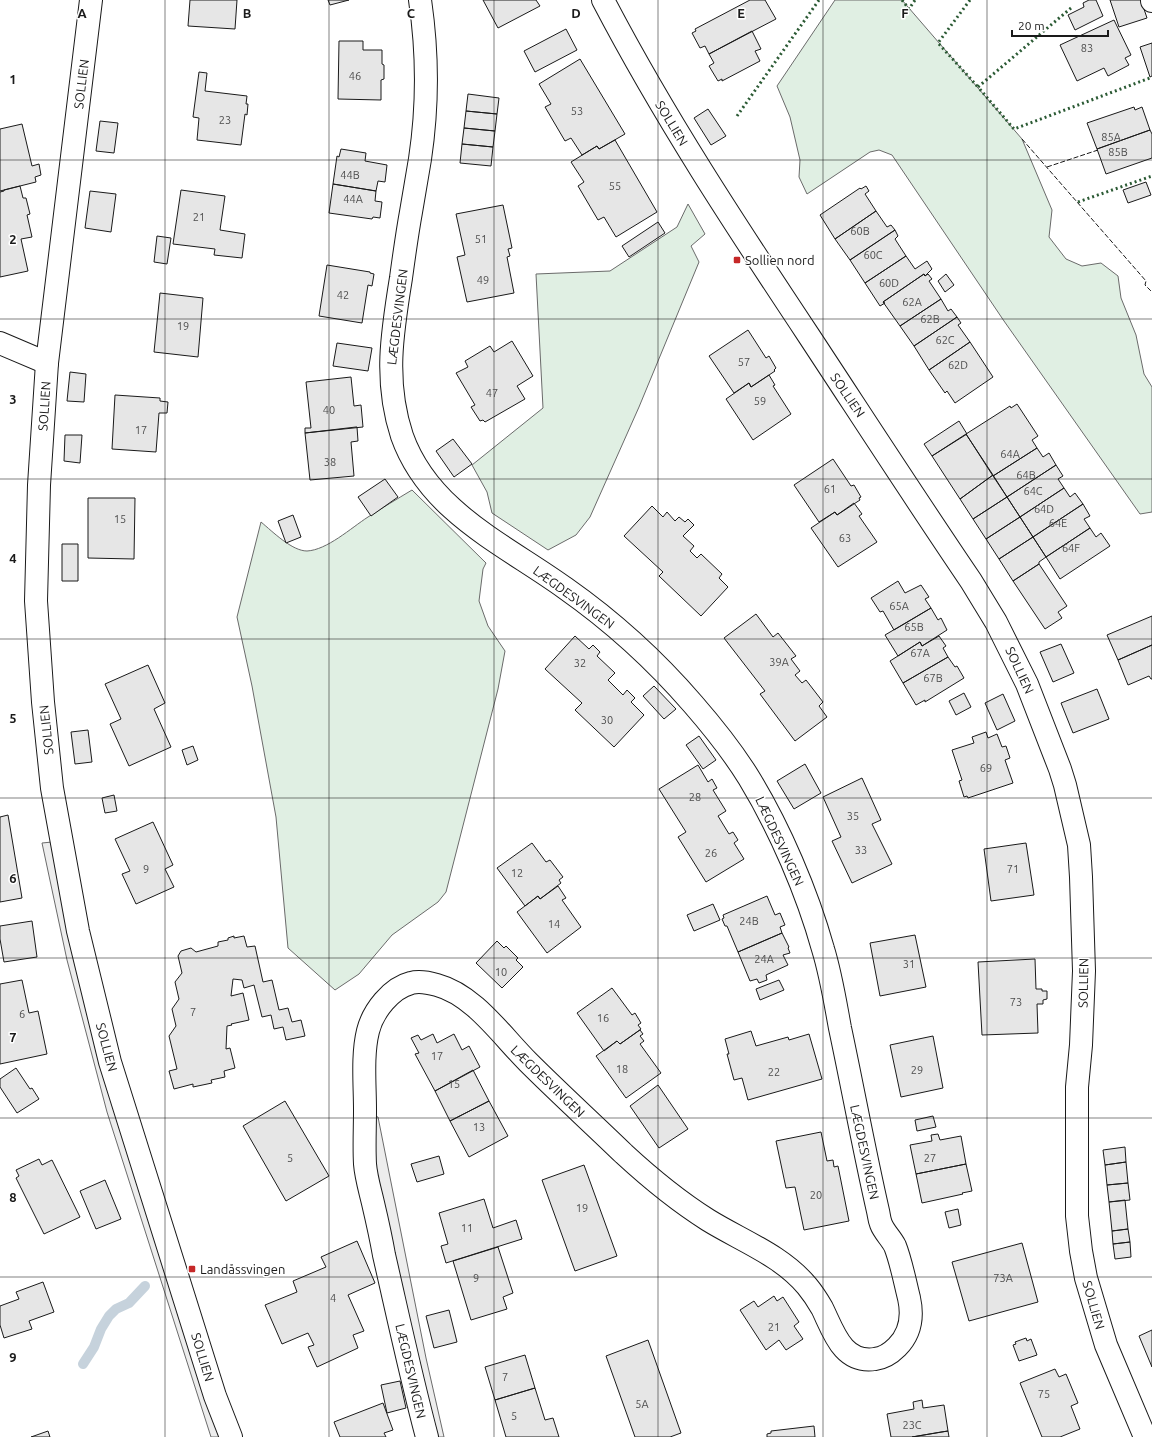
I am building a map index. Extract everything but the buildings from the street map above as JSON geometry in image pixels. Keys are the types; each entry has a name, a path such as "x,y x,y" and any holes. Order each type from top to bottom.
{"street":[{"name":"SOLLIEN","path":"91,0 47,363 39,485 36,601 43,702 52,788 62,848 78,931 110,1062 215,1396 231,1437"},
{"name":"LÆGDESVINGEN","path":"420,0 425,35 427,72 426,111 421,156 409,218 392,334 390,361 391,383 396,414 404,440 414,464 424,478 437,493 481,533 563,586 603,616 662,671 692,703 746,774 770,816 788,854 821,940 832,986 880,1222 896,1248 911,1305 912,1317 904,1340 892,1352 882,1358 872,1360 861,1359 850,1353 838,1343 830,1329 821,1305 811,1291 790,1269 772,1256 711,1222 667,1191 633,1162 569,1102 506,1040 484,1016 460,994 438,985 420,982 408,983 396,990 386,999 373,1017 369,1027 364,1072 366,1169 411,1378 427,1437"},
{"name":"SOLLIEN","path":"603,0 664,111 708,184 971,581 996,622 1027,684 1060,769 1067,792 1078,845 1081,877 1084,972 1081,1045 1077,1087 1077,1216 1081,1252 1086,1278 1106,1345 1145,1437"},
{"path":"0,343 47,363"}],"green space":[{"path":"835,0 902,0 1022,139 1052,210 1049,237 1066,259 1082,266 1101,263 1118,276 1121,298 1136,335 1144,374 1152,387 1152,512 1140,514 1004,321 892,155 879,150 870,152 807,194 799,177 800,160 790,117 777,86"},
{"path":"688,204 705,234 691,246 699,262 639,407 590,517 576,535 548,550 492,513 487,492 472,465 543,408 536,274 610,271 677,227"},
{"path":"412,490 486,563 483,569 479,601 488,626 505,651 498,689 446,892 438,902 392,935 359,974 335,990 288,948 276,817 252,686 237,617 261,522 295,548 307,551 315,550 331,543 368,517"}],"shaded area":[{"path":"52,842 220,1437 211,1437 107,1112 67,960 42,843"},
{"path":"368,1115 378,1117 426,1358 444,1437 434,1437 387,1235"}],"waterway":[{"path":"83,1364 94,1347 101,1329 109,1316 116,1309 129,1303 145,1286"}],"hedge":[{"path":"737,116 819,0"},
{"path":"902,0 909,9 915,0"},
{"path":"970,0 938,43 978,87"},
{"path":"1071,8 978,87 1014,129 1150,78"},
{"path":"1078,202 1152,176"}],"fence":[{"path":"1022,139 1146,281 1145,285 1152,292"},
{"path":"1047,167 1098,150"}],"place":[{"name":"Sollien nord","path":"737,260"},
{"name":"Landåssvingen","path":"192,1269"}]}
